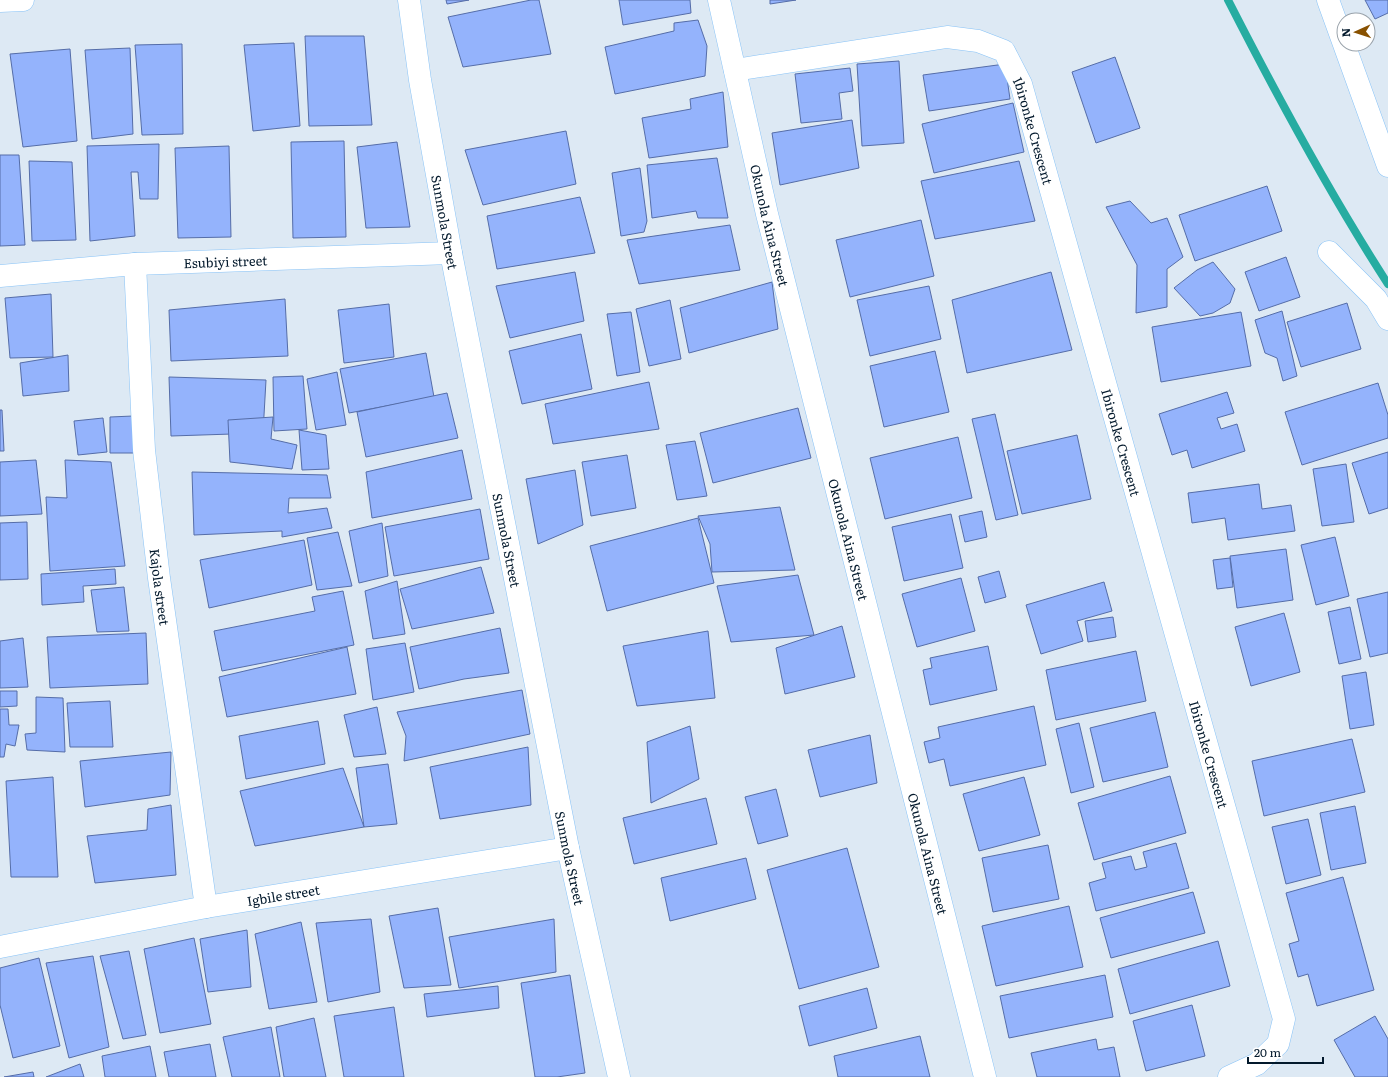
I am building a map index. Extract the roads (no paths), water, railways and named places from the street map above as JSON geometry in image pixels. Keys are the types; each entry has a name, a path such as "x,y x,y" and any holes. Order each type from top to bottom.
{"street":[{"path":"0,1 23,0"},
{"name":"Sunmola Street","path":"409,0 420,80 451,253 568,848 619,1077"},
{"name":"Okunola Aina Street","path":"719,0 769,222 986,1077"},
{"path":"1328,0 1388,166"},
{"name":"Ibironke Crescent","path":"735,70 947,37 978,41 1004,51 1022,84 1284,1018 1278,1044 1257,1064 1229,1077"},
{"path":"1329,252 1383,296 1388,319"},
{"name":"Esubiyi street","path":"0,276 135,264 451,253"},
{"name":"Kajola street","path":"135,264 144,450 159,578 206,907"},
{"name":"Igbile street","path":"0,947 206,907 568,848"}],"waterway":[{"path":"1228,0 1304,144 1345,215 1388,284"}]}
